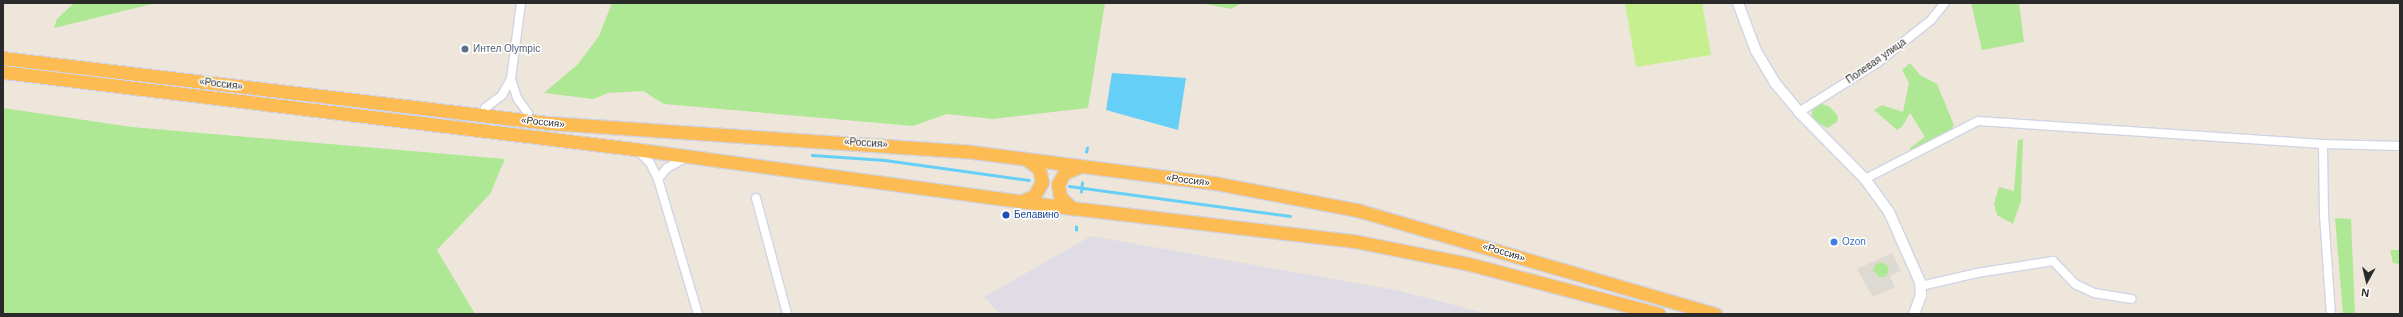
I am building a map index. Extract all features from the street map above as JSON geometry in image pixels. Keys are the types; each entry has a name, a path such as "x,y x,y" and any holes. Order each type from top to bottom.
{"highway":[{"name":"«Россия»","path":"3,58 548,123 702,134 870,143 1023,158 1215,183 1358,210 1715,314"},
{"name":"«Россия»","path":"3,72 693,156 1072,208 1354,242 1470,264 1659,314"},
{"path":"448,111 485,108 682,126 702,134"},
{"path":"1022,201 1034,196 1042,182 1037,166 1023,158"},
{"path":"1072,208 1060,197 1059,181 1066,171 1082,166"},
{"path":"1629,306 1643,314"}],"street":[{"path":"485,108 502,94 511,79 521,3"},
{"path":"1738,3 1761,61 1799,112 1865,178 1889,212 1921,286 1914,314"},
{"name":"Полевая улица","path":"1799,112 1888,55 1931,20 1946,3"},
{"path":"511,79 517,98 528,112"},
{"path":"1865,178 1978,121 2323,144 2400,146"},
{"path":"2323,144 2324,215 2331,314"},
{"path":"634,149 648,159 658,179 698,314"},
{"path":"658,179 671,165 693,156"},
{"path":"756,198 787,314"},
{"path":"1921,286 1977,273 2052,261 2075,284 2094,293 2132,298"}],"shaded area":[{"path":"1091,236 1395,290 1489,314 1000,314 984,297"},
{"path":"1892,253 1901,271 1890,276 1895,287 1873,297 1857,269","holes":["1882,262 1888,266 1889,271 1885,277 1879,277 1873,270 1875,265"]}],"green space":[{"path":"74,3 156,3 54,28 57,19"},
{"path":"612,3 1105,3 1088,108 993,119 947,114 913,126 664,104 643,91 608,93 593,99 544,93 578,64 599,36"},
{"path":"1201,3 1242,3 1231,9"},
{"path":"1625,3 1702,3 1711,55 1636,67"},
{"path":"1971,3 2019,3 2024,42 1982,50"},
{"path":"1910,63 1920,75 1937,84 1954,125 1950,131 1910,152 1910,148 1925,137 1910,113 1902,127 1897,130 1874,110 1882,105 1903,112 1909,83 1902,70"},
{"path":"1820,103 1830,107 1838,116 1837,122 1827,128 1811,119 1813,107"},
{"path":"3,108 132,127 505,159 490,194 437,250 475,314 3,314"},
{"path":"2023,139 2021,201 2013,224 1997,215 1994,204 1999,187 2014,191 2018,140"},
{"path":"2335,218 2351,219 2355,314 2343,314"},
{"path":"2390,250 2400,250 2400,264 2393,263"},
{"path":"1881,262 1888,267 1889,270 1884,277 1881,278 1874,273 1873,270 1878,263"}],"water":[{"path":"1112,73 1186,78 1178,130 1106,110"}],"waterway":[{"path":"1086,152 1087,148"},
{"path":"812,155 885,160 1029,180"},
{"path":"1081,192 1082,183"},
{"path":"1069,186 1290,216"}],"place":[{"name":"Интел Olympic","path":"465,49"},
{"name":"Белавино","path":"1006,215"},
{"name":"Ozon","path":"1834,242"}]}
